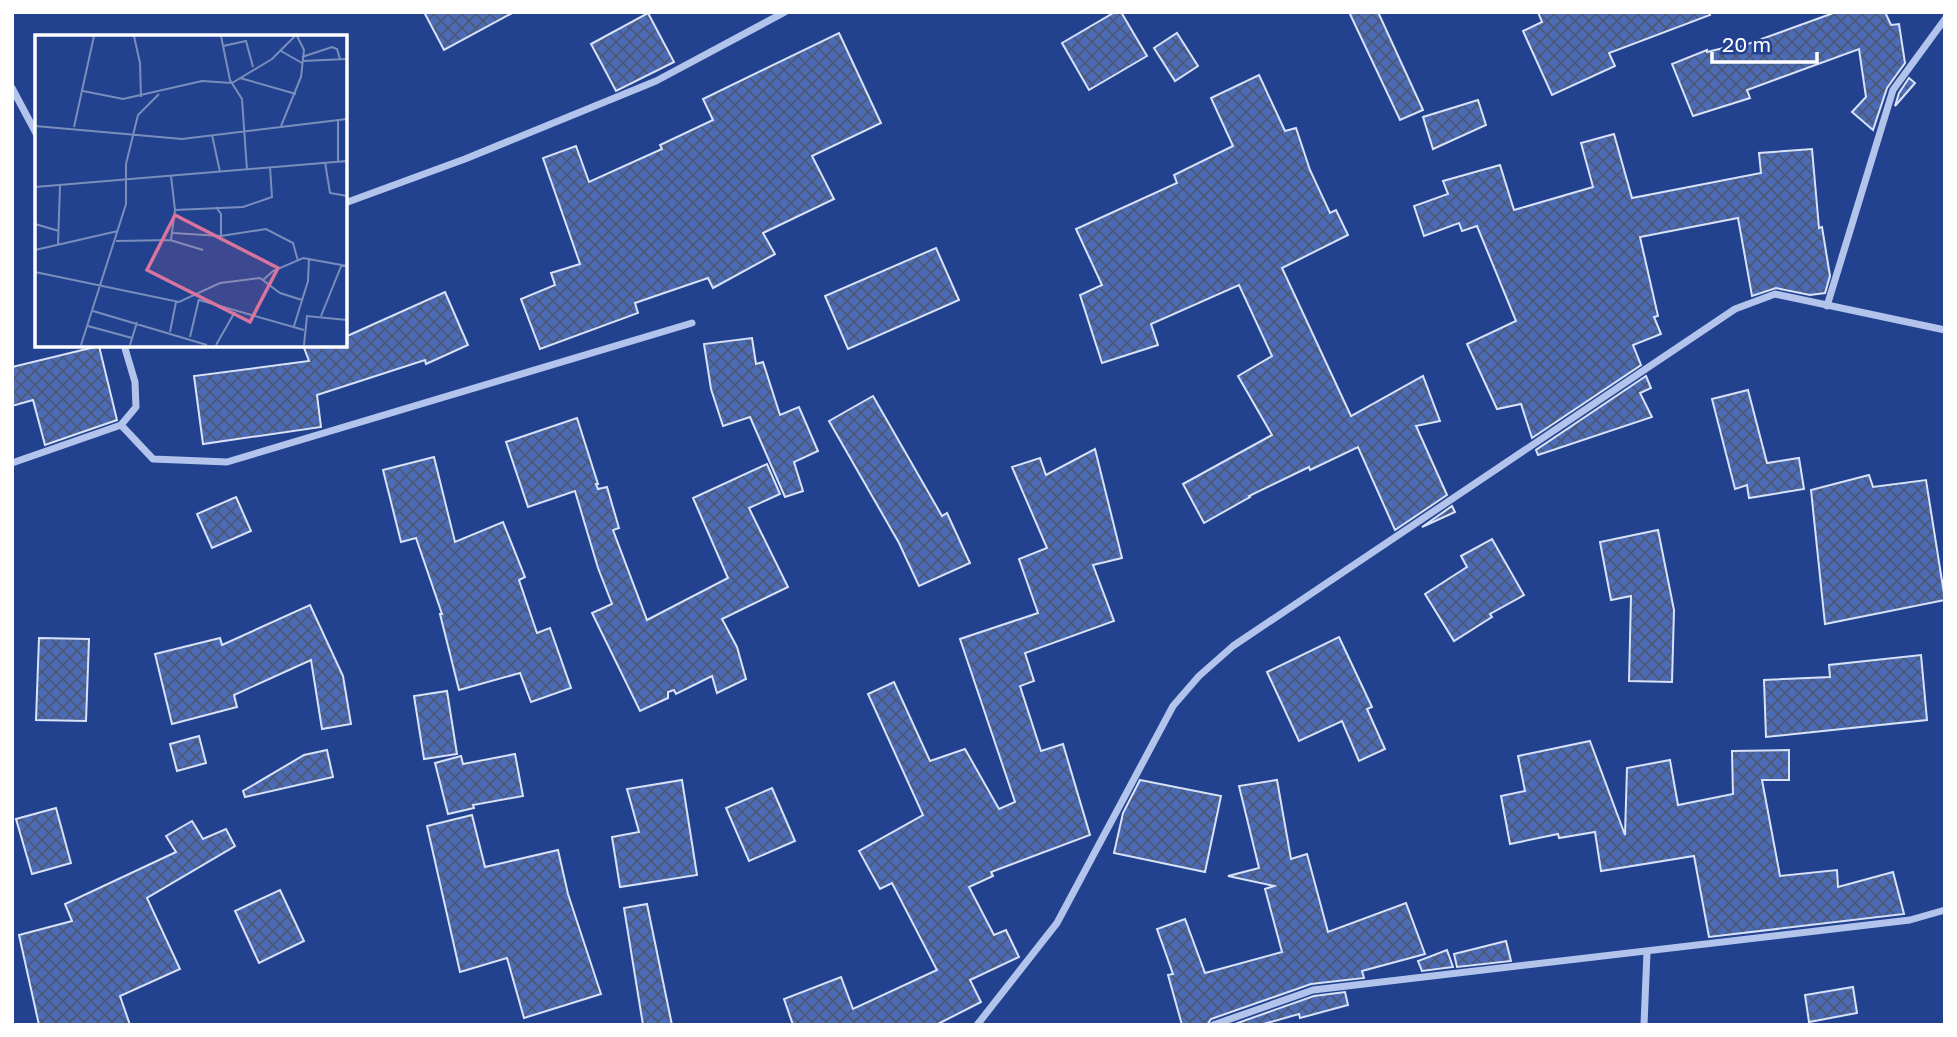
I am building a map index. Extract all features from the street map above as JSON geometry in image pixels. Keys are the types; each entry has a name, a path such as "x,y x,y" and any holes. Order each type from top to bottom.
{"street":[{"path":"346,203 465,159 656,81 785,12"},
{"path":"1828,306 1893,90 1945,19"},
{"path":"12,88 35,131"},
{"path":"977,1025 1057,923 1173,706 1199,676 1233,646 1735,309 1775,294 1945,330"},
{"path":"121,425 153,459 227,462 692,323"},
{"path":"12,463 121,425 136,407 135,382 124,346"},
{"path":"1213,1025 1313,990 1910,920 1945,910"},
{"path":"1644,1025 1647,951"}],"building":[{"path":"424,12 514,12 444,50"},
{"path":"1115,12 1121,12 1147,56 1089,90 1062,43"},
{"path":"1349,12 1378,12 1423,110 1400,120"},
{"path":"1538,12 1709,12 1710,15 1609,53 1615,66 1552,95 1523,31 1542,22"},
{"path":"1836,12 1885,12 1891,25 1899,24 1905,63 1887,88 1873,130 1852,112 1866,97 1859,49 1747,90 1750,98 1693,116 1672,64 1707,50 1736,45 1737,48"},
{"path":"648,13 674,62 616,91 591,44"},
{"path":"839,33 881,123 812,156 834,199 763,233 775,254 713,288 708,278 635,303 638,313 540,349 521,299 555,285 551,273 580,264 543,158 576,146 589,182 662,149 660,145 713,120 703,99"},
{"path":"1177,33 1198,66 1175,81 1154,48"},
{"path":"1259,75 1285,131 1296,128 1310,170 1330,213 1336,210 1348,235 1282,268 1351,416 1423,376 1440,421 1416,426 1447,495 1395,530 1358,447 1249,496 1204,523 1183,484 1272,435 1238,376 1272,356 1239,285 1151,324 1158,345 1102,363 1080,295 1102,285 1076,229 1177,183 1174,175 1233,146 1211,98"},
{"path":"1909,78 1915,83 1895,106 1899,93"},
{"path":"1478,100 1486,125 1433,149 1423,117"},
{"path":"1614,134 1632,198 1761,173 1759,153 1812,149 1819,228 1822,227 1830,276 1825,293 1810,295 1776,288 1752,296 1738,218 1640,237 1658,316 1654,317 1661,334 1633,345 1641,365 1532,438 1521,404 1497,409 1467,344 1516,321 1477,226 1462,231 1459,223 1424,236 1414,206 1448,194 1443,181 1500,165 1514,210 1593,187 1581,143"},
{"path":"936,248 959,300 848,349 825,296"},
{"path":"445,292 468,345 426,364 425,360 317,395 321,427 203,444 194,376 309,361 303,346 346,346 346,337"},
{"path":"752,338 756,364 763,362 780,415 799,407 818,451 794,462 803,491 785,497 750,417 723,426 711,389 704,344"},
{"path":"99,346 117,420 45,445 33,400 12,406 12,367"},
{"path":"1646,376 1651,388 1640,393 1652,417 1538,455 1536,450"},
{"path":"1748,390 1767,463 1799,458 1804,489 1749,498 1747,485 1735,489 1712,399"},
{"path":"873,396 942,516 947,513 970,563 919,586 899,543 829,421"},
{"path":"577,418 598,489 607,487 619,528 613,530 647,620 728,578 693,498 767,464 780,494 749,508 788,587 722,619 737,647 746,679 717,693 712,676 676,694 674,690 668,692 668,698 640,711 592,613 612,604 598,568 575,491 528,507 506,442"},
{"path":"1095,449 1122,558 1093,565 1114,621 1025,653 1034,681 1020,686 1041,751 1063,744 1090,835 991,872 993,876 969,887 994,935 1006,930 1019,957 970,980 981,1002 936,1025 793,1025 784,999 841,977 853,1009 937,970 892,883 880,889 859,851 923,815 868,694 894,682 930,761 965,749 999,809 1015,802 960,639 1038,613 1019,559 1047,548 1012,467 1040,458 1046,475"},
{"path":"434,457 455,542 503,522 525,577 519,580 537,633 550,628 571,688 531,702 520,673 459,690 442,614 416,538 401,542 383,470"},
{"path":"1869,475 1873,487 1926,480 1945,600 1825,624 1811,490"},
{"path":"236,497 251,531 212,548 197,514"},
{"path":"1452,506 1455,512 1422,527"},
{"path":"1658,530 1674,610 1672,682 1629,681 1631,596 1611,600 1600,542"},
{"path":"1492,539 1524,595 1490,614 1492,617 1454,641 1425,594 1467,567 1461,556"},
{"path":"310,605 343,676 351,724 322,729 311,660 234,695 237,707 172,724 155,654 220,638 222,645"},
{"path":"1339,637 1372,707 1367,709 1385,749 1359,761 1342,721 1299,741 1267,672"},
{"path":"39,638 89,639 86,721 36,720"},
{"path":"1921,655 1927,720 1766,737 1764,680 1830,677 1829,665"},
{"path":"447,691 457,754 424,759 414,696"},
{"path":"199,736 206,763 177,771 170,744"},
{"path":"1590,741 1625,835 1627,768 1670,760 1678,805 1733,794 1732,751 1789,750 1789,780 1762,780 1780,876 1837,870 1838,887 1893,872 1904,914 1709,937 1694,856 1601,871 1595,832 1559,838 1558,834 1510,844 1501,796 1525,791 1518,756"},
{"path":"327,750 333,777 245,797 243,791 304,755"},
{"path":"515,754 523,796 473,805 474,808 448,814 435,763 461,756 463,764"},
{"path":"682,780 697,875 620,887 612,837 639,832 627,789"},
{"path":"1140,780 1221,796 1205,872 1114,853 1123,813"},
{"path":"1277,780 1291,859 1307,854 1328,932 1406,903 1425,954 1362,971 1364,978 1311,984 1211,1019 1207,1025 1182,1025 1168,975 1173,974 1157,929 1185,919 1205,973 1282,952 1265,889 1274,886 1228,876 1259,868 1239,786"},
{"path":"772,788 795,841 749,861 726,808"},
{"path":"56,808 71,863 32,874 16,819"},
{"path":"472,815 485,867 558,850 568,894 601,994 524,1018 507,958 460,972 427,826"},
{"path":"192,821 203,839 226,829 235,846 147,898 180,969 120,996 130,1025 39,1025 19,935 72,921 65,904 176,852 166,836"},
{"path":"280,890 304,941 259,963 235,911"},
{"path":"647,904 672,1025 643,1025 624,908"},
{"path":"1506,941 1511,961 1457,967 1454,954"},
{"path":"1447,950 1453,967 1422,971 1418,961"},
{"path":"1853,987 1857,1013 1809,1022 1805,995"},
{"path":"1345,992 1348,1005 1260,1025 1232,1025 1314,996"}]}
